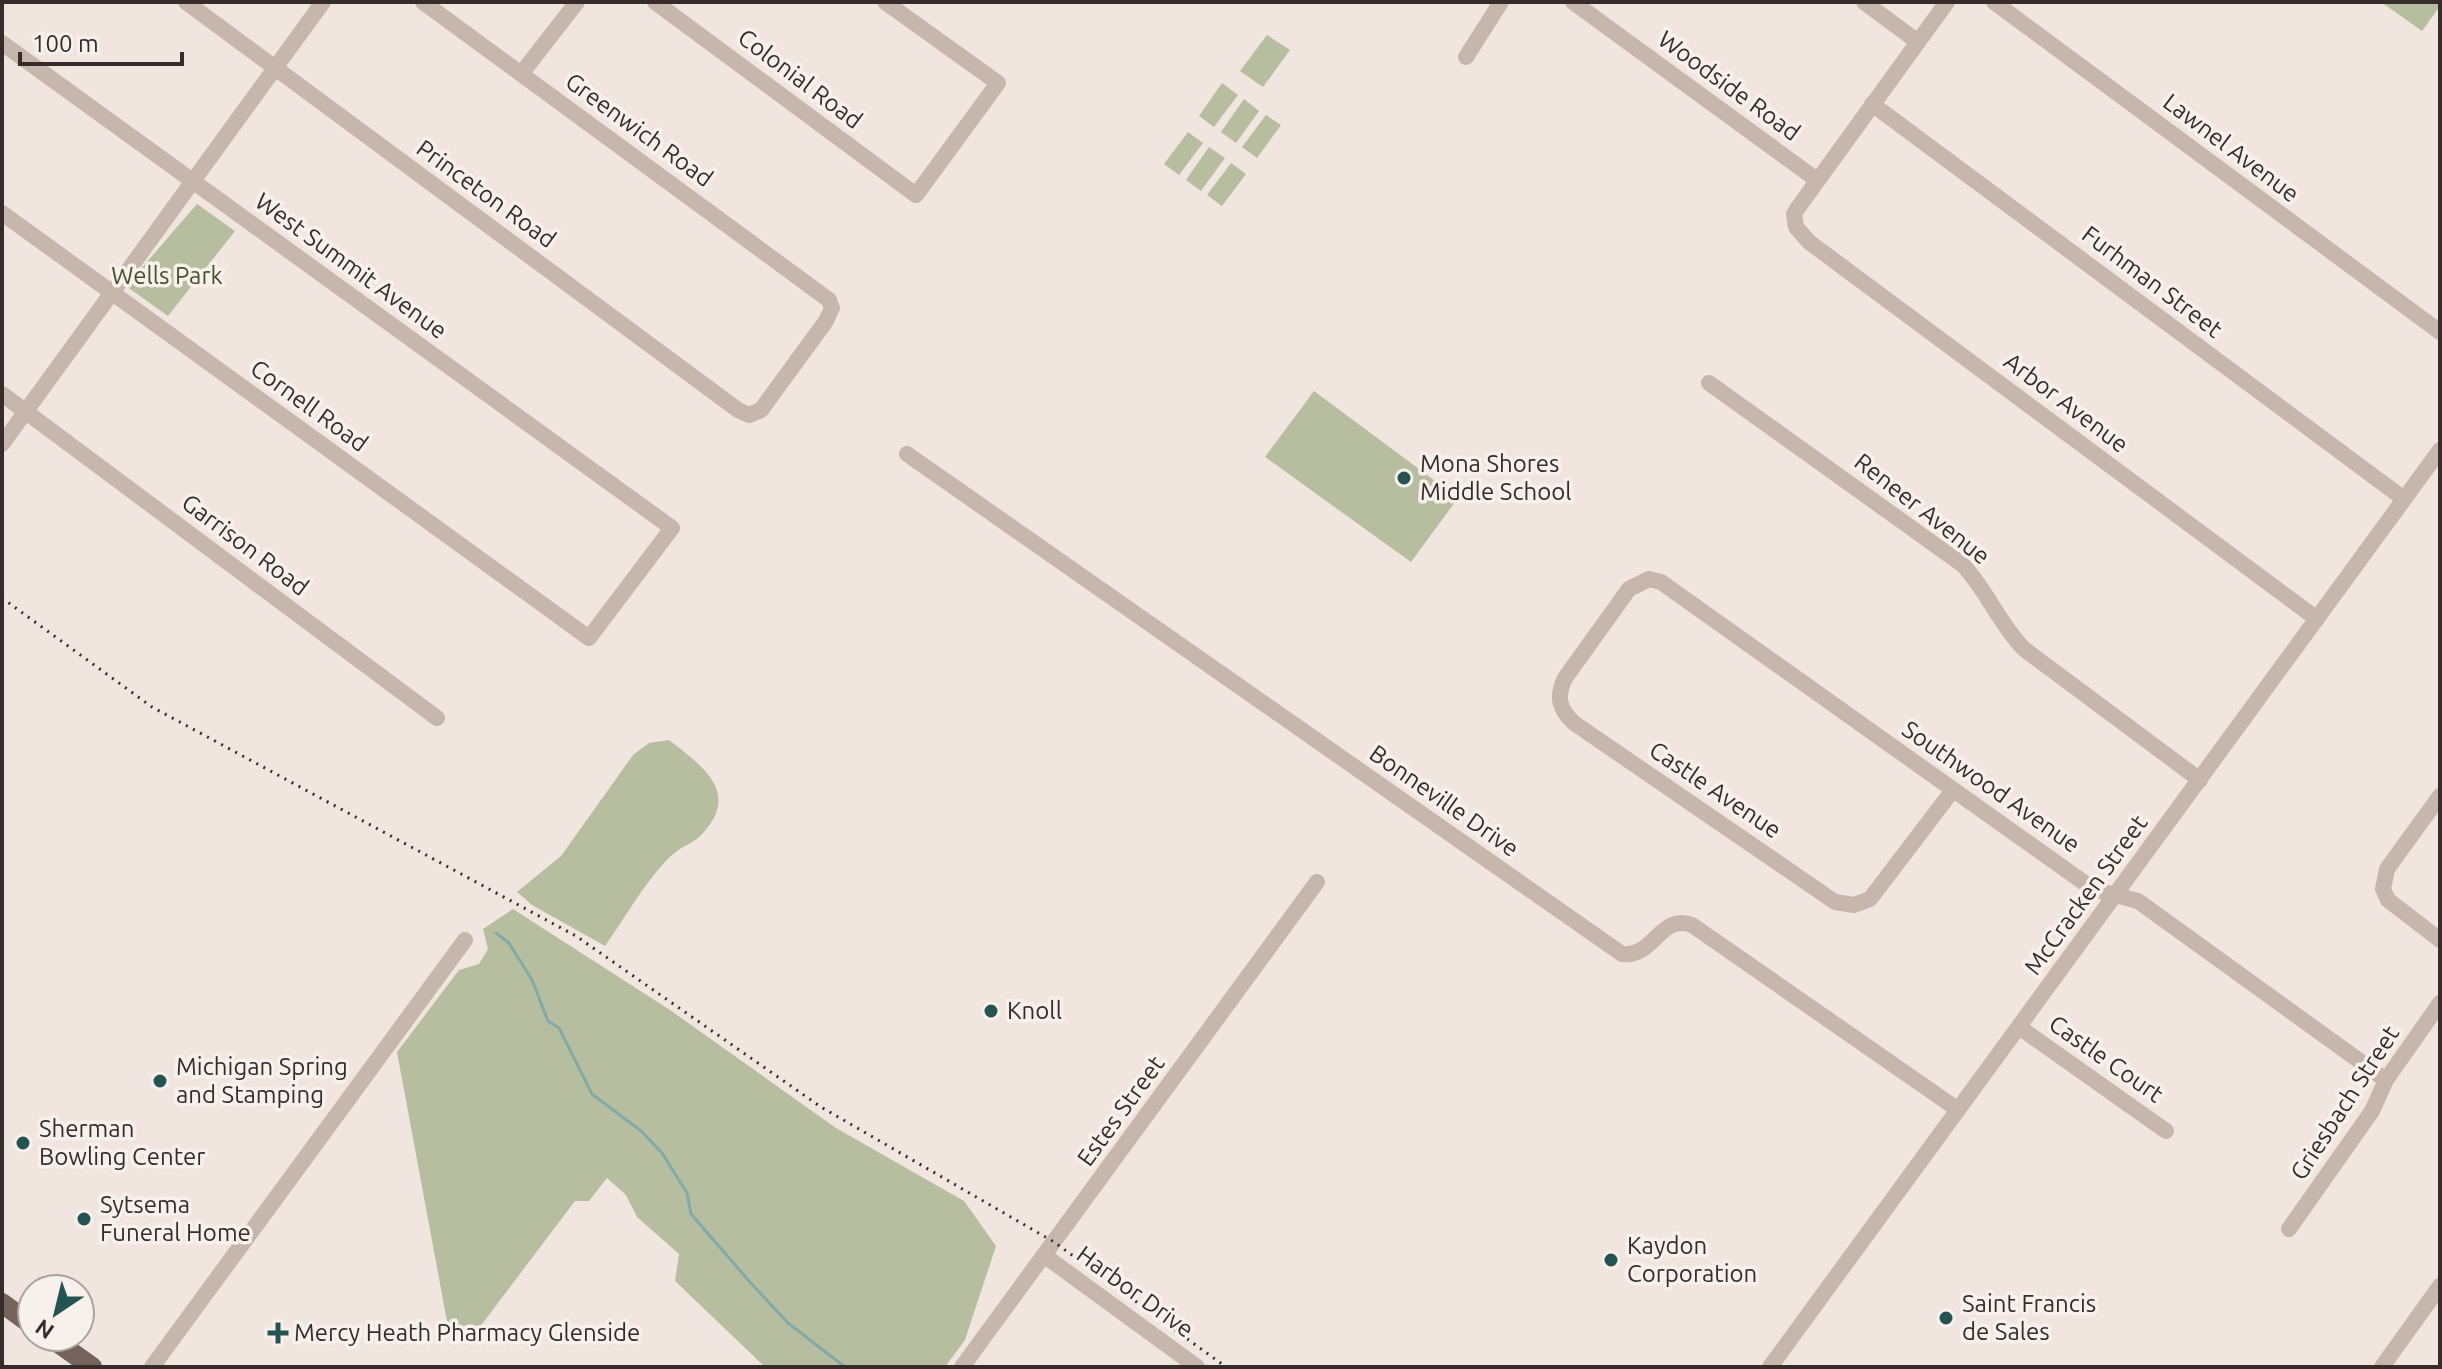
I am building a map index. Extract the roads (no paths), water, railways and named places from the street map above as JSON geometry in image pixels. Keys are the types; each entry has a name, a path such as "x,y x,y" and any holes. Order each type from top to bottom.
{"main road":[{"path":"72,1353 92,1367"}],"street":[{"name":"Princeton Road","path":"186,2 738,410 749,415 761,410 830,315 831,304 826,296"},
{"path":"2,444 323,2"},
{"name":"Greenwich Road","path":"423,2 826,296"},
{"path":"521,74 577,2"},
{"name":"Colonial Road","path":"655,2 916,195 998,83 885,2"},
{"path":"1466,57 1501,2"},
{"name":"Woodside Road","path":"1573,2 1817,180"},
{"path":"1864,2 1918,42"},
{"path":"1817,180 1947,2"},
{"name":"Lawnel Avenue","path":"1994,2 2440,332"},
{"name":"West Summit Avenue","path":"2,43 672,528 589,638"},
{"name":"Furhman Street","path":"1872,104 2404,499"},
{"name":"Arbor Avenue","path":"1817,180 1794,214 1794,220 1809,242 2317,619"},
{"name":"Cornell Road","path":"2,213 589,638"},
{"name":"Reneer Avenue","path":"1709,383 1963,565 1985,590 2000,622 2024,649 2200,780"},
{"name":"Garrison Road","path":"2,394 437,718"},
{"name":"McCracken Street","path":"1770,1367 2440,450"},
{"name":"Bonneville Drive","path":"907,454 1622,954 1632,955 1643,951 1671,924 1680,921 1692,925 1957,1109"},
{"name":"Castle Avenue","path":"1649,579 1629,589 1565,678 1559,701 1568,717 1600,741 1835,902 1854,905 1870,899 1953,790"},
{"name":"Southwood Avenue","path":"1649,579 1661,582 2093,889 2138,901 2386,1080"},
{"path":"2440,796 2387,869 2383,889 2388,900 2440,940"},
{"name":"Estes Street","path":"962,1367 1317,882"},
{"path":"152,1367 465,940"},
{"name":"Griesbach Street","path":"2289,1229 2372,1111 2386,1080 2440,1003"},
{"name":"Castle Court","path":"2019,1027 2166,1131"},
{"name":"Harbor Drive","path":"1045,1256 1197,1367"},
{"path":"2382,1367 2440,1286"}],"waterway":[{"path":"496,933 509,943 532,980 548,1021 559,1028 592,1094 641,1131 662,1153 687,1193 691,1214 749,1281 788,1323 845,1367"}],"railway":[{"path":"2,598 152,707 576,936 821,1107 1054,1242 1226,1367"}],"place":[{"name":"Mona Shores Middle School","path":"1404,478"},
{"name":"Knoll","path":"991,1011"},
{"name":"Michigan Spring and Stamping","path":"160,1081"},
{"name":"Sherman Bowling Center","path":"23,1143"},
{"name":"Sytsema Funeral Home","path":"84,1219"},
{"name":"Kaydon Corporation","path":"1611,1260"},
{"name":"Saint Francis de Sales","path":"1946,1318"},
{"name":"Mercy Heath Pharmacy Glenside","path":"278,1333"}],"park label":[{"name":"Wells Park","path":"167,276"}]}
